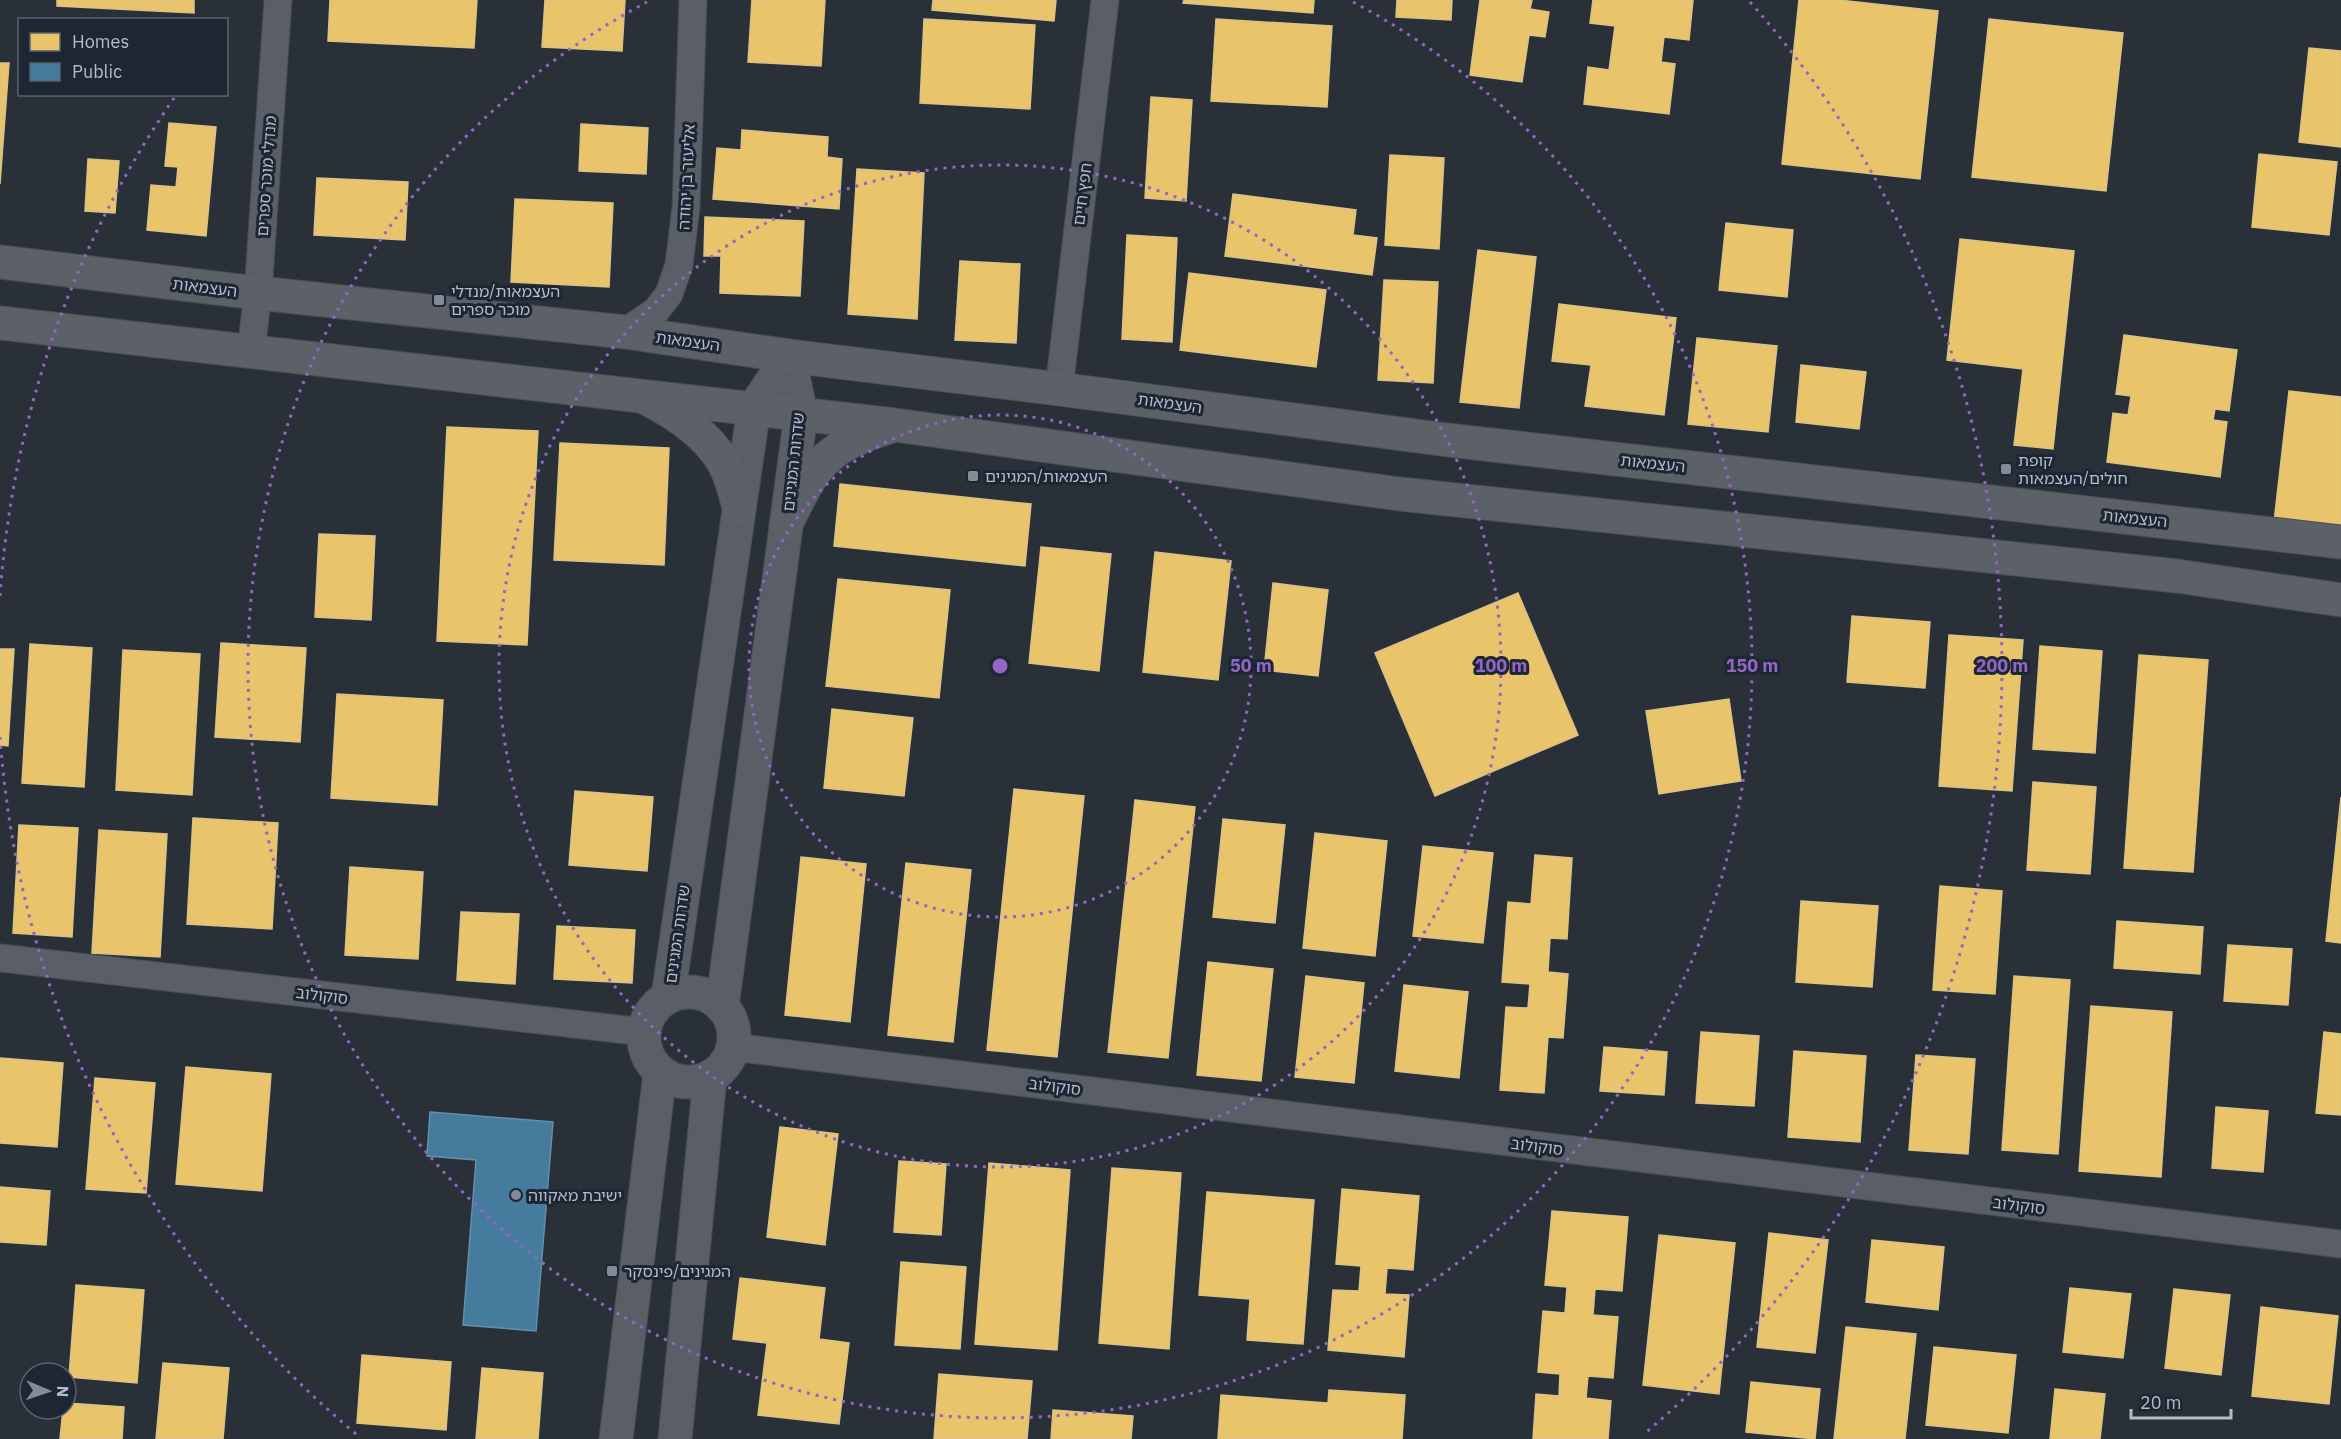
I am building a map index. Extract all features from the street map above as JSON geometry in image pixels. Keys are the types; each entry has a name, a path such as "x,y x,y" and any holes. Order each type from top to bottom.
{"main road":[{"name":"העצמאות","path":"0,262 258,293 625,332 789,356 1059,388 1440,439 2341,542"},
{"path":"0,323 895,425 1400,494 2165,575 2337,600"},
{"path":"641,396 663,407 706,440 722,460 732,481 739,508"},
{"path":"786,524 815,469 831,452 858,438 895,425"}],"street":[{"name":"מנדלי מוכר ספרים","path":"251,351 258,293 278,0"},
{"name":"אליעזר בן יהודה","path":"625,332 656,311 669,294 679,265 686,207 693,0"},
{"name":"חפץ חיים","path":"1059,388 1105,0"},
{"name":"שדרות המגינים","path":"668,997 754,408 789,356"},
{"name":"שדרות המגינים","path":"722,1007 801,414 789,356"},
{"name":"סוקולוב","path":"0,958 644,1032"},
{"path":"682,992 697,992 711,997 722,1007 730,1019 734,1032 733,1047 721,1070 697,1082 685,1082 671,1080 650,1061 645,1048 644,1032 651,1012 668,997 682,992"},
{"name":"סוקולוב","path":"733,1047 2341,1244"},
{"path":"616,1439 660,1072"},
{"path":"675,1439 710,1077"}],"building: Homes":[{"path":"57,0 194,0 194,13 57,6"},
{"path":"330,0 477,0 474,48 328,41"},
{"path":"545,0 625,0 622,51 542,47"},
{"path":"752,0 825,0 821,66 748,62"},
{"path":"933,0 1056,0 1054,21 932,10"},
{"path":"1184,0 1314,0 1313,13 1183,3"},
{"path":"1397,0 1452,0 1451,20 1396,17"},
{"path":"1480,0 1532,0 1530,9 1549,12 1545,37 1529,35 1522,82 1470,75"},
{"path":"1593,0 1693,0 1689,40 1664,37 1661,62 1675,64 1669,114 1584,104 1588,67 1609,70 1615,26 1590,23"},
{"path":"1799,0 1839,0 1938,11 1920,179 1782,164"},
{"path":"924,19 1035,25 1030,109 920,103"},
{"path":"1216,19 1332,26 1327,107 1211,101"},
{"path":"1989,19 2123,33 2106,191 1972,177"},
{"path":"2309,48 2341,51 2341,147 2299,142"},
{"path":"0,63 9,63 0,184"},
{"path":"1151,97 1192,100 1186,201 1145,198"},
{"path":"169,123 216,127 206,236 147,230 151,185 176,187 178,167 165,166"},
{"path":"581,124 648,128 646,174 579,171"},
{"path":"742,130 828,137 827,157 842,159 839,209 713,199 717,148 741,150"},
{"path":"2259,154 2337,162 2329,235 2252,227"},
{"path":"1390,155 1444,158 1439,249 1385,245"},
{"path":"88,159 119,161 115,213 85,211"},
{"path":"857,169 924,173 917,319 848,314"},
{"path":"317,178 408,182 405,240 314,235"},
{"path":"1233,194 1356,210 1353,235 1377,238 1372,275 1225,256"},
{"path":"515,199 613,203 609,287 511,282"},
{"path":"705,217 804,221 800,296 720,293 721,256 704,256"},
{"path":"1726,223 1793,230 1787,297 1719,290"},
{"path":"1127,235 1177,238 1172,342 1122,339"},
{"path":"1960,239 2074,251 2053,449 2014,445 2023,369 1947,360"},
{"path":"1478,250 1536,257 1519,408 1460,402"},
{"path":"960,261 1020,264 1016,343 955,340"},
{"path":"1189,273 1326,290 1316,367 1180,350"},
{"path":"1384,280 1438,282 1433,383 1378,380"},
{"path":"1559,304 1676,318 1664,415 1585,406 1591,365 1552,361"},
{"path":"2124,335 2237,350 2229,411 2215,409 2213,420 2227,422 2220,477 2107,462 2113,413 2128,415 2131,396 2116,394"},
{"path":"1697,338 1777,346 1768,432 1688,424"},
{"path":"1801,365 1866,372 1859,429 1796,422"},
{"path":"2289,391 2341,397 2341,530 2274,522"},
{"path":"447,427 538,431 527,645 437,641"},
{"path":"560,443 669,448 664,565 554,560"},
{"path":"840,484 1031,504 1025,566 834,546"},
{"path":"319,534 375,536 371,620 315,617"},
{"path":"1041,547 1111,554 1099,671 1029,663"},
{"path":"1155,552 1231,561 1218,680 1143,672"},
{"path":"838,579 950,590 939,698 826,686"},
{"path":"1273,583 1328,590 1318,676 1264,670"},
{"path":"1518,593 1578,735 1435,796 1375,653"},
{"path":"1852,616 1930,622 1925,688 1847,682"},
{"path":"1949,635 2023,640 2012,791 1939,786"},
{"path":"221,643 306,648 300,742 215,737"},
{"path":"30,644 92,648 84,787 22,783"},
{"path":"2040,646 2102,651 2095,753 2033,749"},
{"path":"0,649 14,649 8,746 0,745"},
{"path":"123,650 200,654 192,795 116,790"},
{"path":"2139,655 2208,660 2193,872 2124,868"},
{"path":"337,694 443,700 437,805 331,798"},
{"path":"1729,699 1741,781 1659,794 1646,711"},
{"path":"832,709 913,718 904,796 824,788"},
{"path":"2033,782 2096,787 2090,874 2027,870"},
{"path":"1014,789 1084,796 1057,1057 987,1050"},
{"path":"575,791 653,797 647,871 569,865"},
{"path":"2341,797 2341,943 2326,941"},
{"path":"1135,800 1195,807 1168,1058 1108,1052"},
{"path":"193,818 278,823 272,929 187,924"},
{"path":"1223,819 1285,825 1275,923 1213,917"},
{"path":"19,825 78,828 72,937 13,933"},
{"path":"99,830 167,834 160,957 92,953"},
{"path":"1315,833 1387,841 1375,956 1303,948"},
{"path":"1423,846 1493,853 1483,943 1413,936"},
{"path":"1535,855 1572,858 1567,939 1550,938 1548,972 1568,974 1563,1038 1548,1037 1544,1093 1500,1090 1506,1007 1528,1008 1530,984 1502,982 1508,902 1531,904"},
{"path":"801,857 866,864 850,1022 785,1015"},
{"path":"906,863 971,870 953,1042 888,1035"},
{"path":"350,867 423,872 418,959 345,955"},
{"path":"1940,886 2002,891 1995,994 1933,990"},
{"path":"1801,901 1878,906 1872,987 1796,982"},
{"path":"461,912 519,914 515,984 457,980"},
{"path":"2117,921 2203,927 2200,974 2114,968"},
{"path":"557,926 635,930 632,983 554,979"},
{"path":"2228,945 2292,949 2288,1005 2224,1001"},
{"path":"1208,962 1273,969 1261,1081 1197,1075"},
{"path":"1306,976 1364,983 1354,1083 1295,1077"},
{"path":"2014,976 2070,980 2058,1154 2002,1150"},
{"path":"1404,985 1468,992 1459,1078 1395,1071"},
{"path":"2091,1006 2172,1012 2161,1177 2079,1171"},
{"path":"1701,1032 1759,1036 1754,1106 1696,1103"},
{"path":"2324,1032 2341,1034 2341,1115 2316,1113"},
{"path":"1604,1047 1667,1052 1664,1095 1600,1091"},
{"path":"1794,1051 1866,1056 1860,1142 1788,1137"},
{"path":"1916,1055 1975,1059 1968,1154 1909,1150"},
{"path":"0,1058 63,1063 57,1147 0,1143"},
{"path":"186,1067 271,1074 262,1191 176,1184"},
{"path":"95,1078 155,1083 146,1193 86,1189"},
{"path":"2216,1107 2268,1111 2263,1172 2212,1168"},
{"path":"780,1127 838,1134 825,1245 767,1237"},
{"path":"899,1161 946,1164 941,1235 894,1232"},
{"path":"989,1163 1070,1170 1057,1350 975,1344"},
{"path":"1112,1168 1181,1173 1169,1349 1099,1343"},
{"path":"0,1187 50,1191 46,1245 0,1242"},
{"path":"1342,1189 1419,1196 1413,1270 1387,1268 1385,1294 1409,1295 1404,1357 1328,1350 1333,1290 1359,1291 1361,1266 1336,1264"},
{"path":"1207,1192 1314,1200 1303,1344 1247,1340 1250,1299 1199,1295"},
{"path":"1552,1211 1628,1217 1622,1291 1595,1289 1593,1315 1618,1317 1613,1378 1588,1376 1586,1398 1611,1401 1608,1439 1533,1439 1536,1394 1559,1396 1560,1374 1538,1372 1543,1311 1565,1313 1567,1287 1545,1285"},
{"path":"1769,1233 1828,1240 1815,1353 1757,1347"},
{"path":"1659,1235 1735,1243 1719,1394 1643,1385"},
{"path":"1872,1240 1944,1247 1938,1310 1866,1302"},
{"path":"901,1262 966,1267 960,1349 895,1345"},
{"path":"740,1278 825,1288 819,1339 849,1343 839,1424 758,1415 767,1343 733,1339"},
{"path":"76,1285 144,1290 137,1383 78,1378 78,1361 70,1361"},
{"path":"2070,1288 2131,1294 2123,1358 2063,1352"},
{"path":"2174,1289 2230,1295 2221,1375 2165,1368"},
{"path":"2261,1307 2338,1316 2329,1404 2252,1396"},
{"path":"1846,1327 1916,1334 1905,1439 1834,1439"},
{"path":"1934,1347 2016,1355 2008,1433 1926,1425"},
{"path":"362,1355 451,1362 446,1430 357,1423"},
{"path":"163,1363 229,1368 223,1439 156,1439"},
{"path":"482,1368 543,1373 538,1439 476,1439"},
{"path":"939,1374 1032,1381 1027,1439 934,1439"},
{"path":"1751,1382 1820,1389 1815,1439 1746,1432"},
{"path":"2055,1389 2105,1394 2100,1439 2050,1439"},
{"path":"1329,1390 1405,1395 1402,1439 1218,1439 1221,1395 1328,1403"},
{"path":"78,1404 124,1407 122,1439 60,1439 62,1421 78,1421"},
{"path":"1053,1410 1133,1416 1131,1439 1051,1439"}],"building: Public":[{"path":"430,1112 553,1122 536,1331 463,1325 476,1160 427,1156"}],"place":[{"name":"העצמאות/מנדלי מוכר ספרים","path":"439,300"},
{"name":"קופת חולים/העצמאות","path":"2006,469"},
{"name":"העצמאות/המגינים","path":"973,476"},
{"name":"ישיבת מאקווה","path":"516,1195"},
{"name":"המגינים/פינסקר","path":"612,1271"}]}
